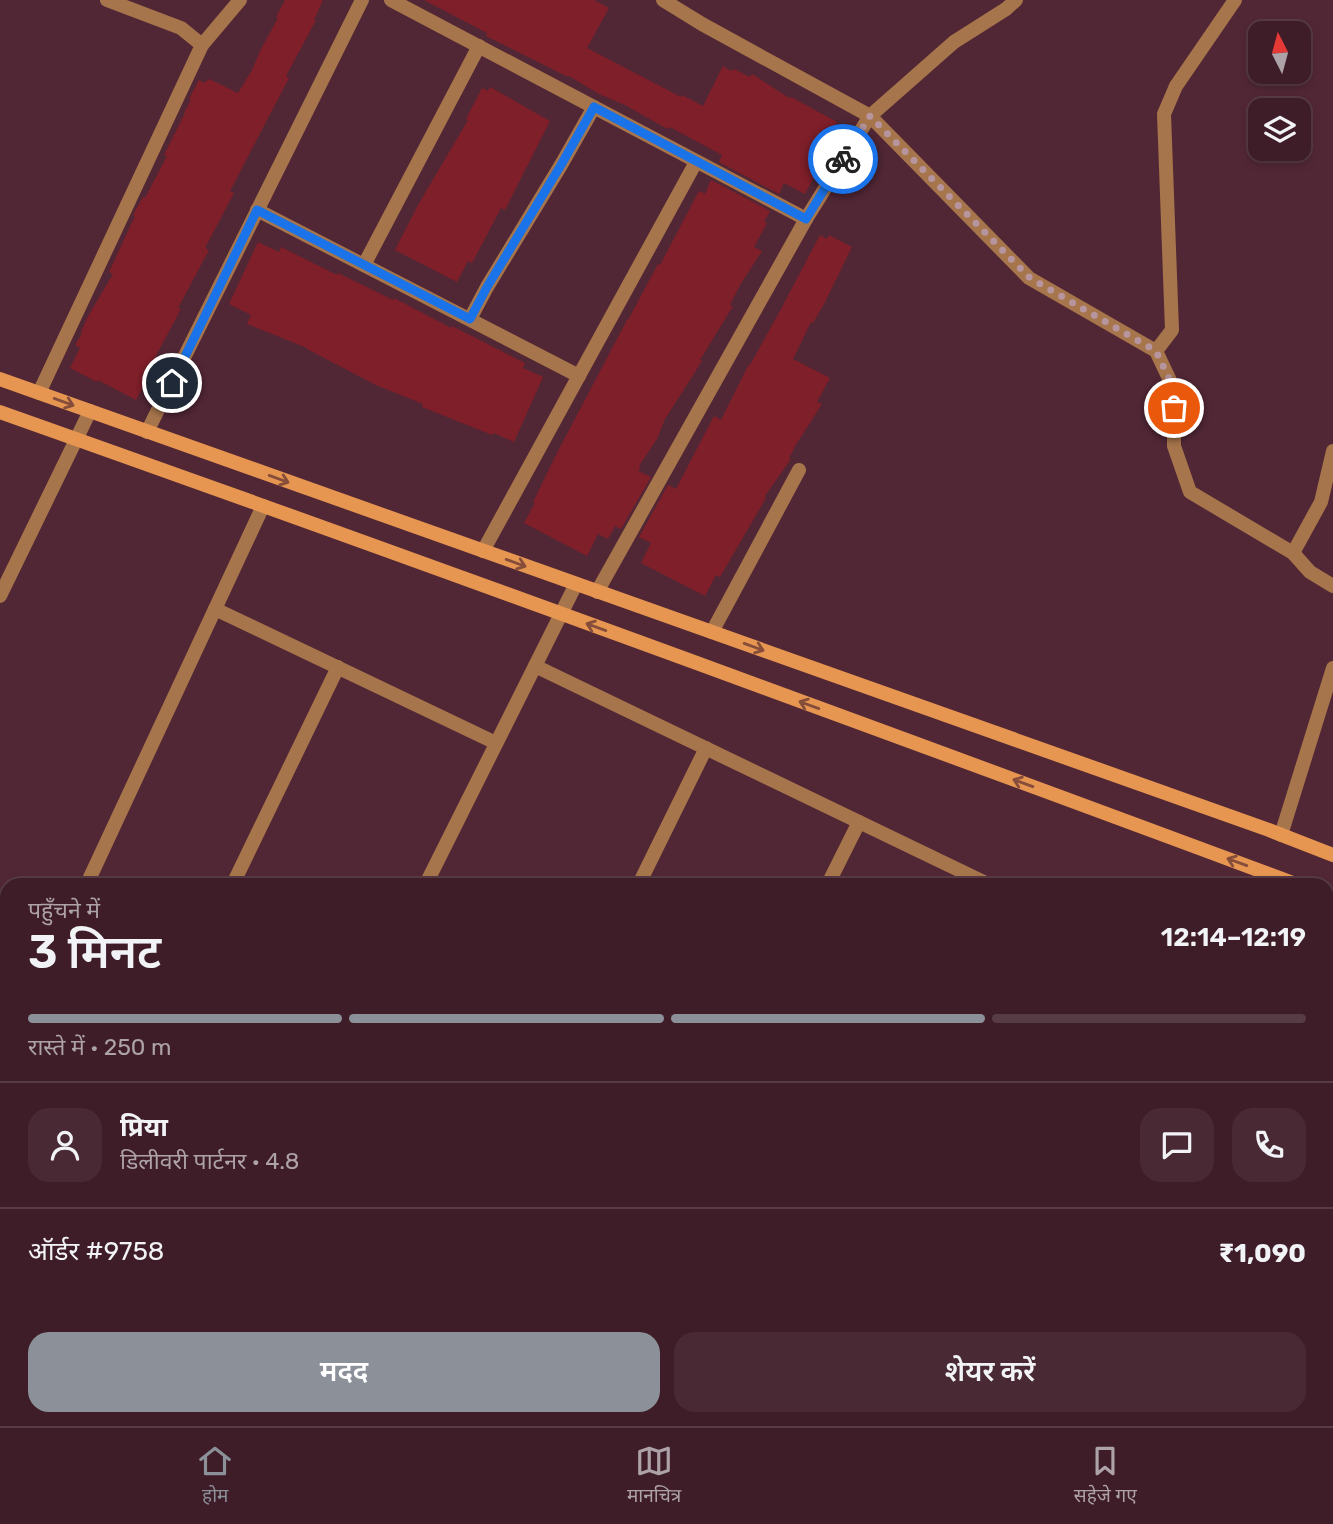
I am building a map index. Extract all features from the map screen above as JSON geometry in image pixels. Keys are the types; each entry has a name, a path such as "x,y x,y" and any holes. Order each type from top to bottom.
{"street":[{"path":"107,0 181,28 202,46"},
{"path":"40,394 202,46 240,0"},
{"path":"147,432 362,0"},
{"path":"391,0 806,219"},
{"path":"663,0 870,116 1030,278 1156,351 1174,389 1174,446 1189,492 1293,553 1310,572 1333,586"},
{"path":"597,592 806,219 870,116 954,42 1016,0"},
{"path":"1156,351 1172,330 1164,114 1176,86 1235,0"},
{"path":"364,265 479,46"},
{"path":"470,319 594,107"},
{"path":"483,551 696,162"},
{"path":"257,210 579,376"},
{"path":"0,379 1333,855"},
{"path":"0,596 90,411"},
{"path":"0,412 1279,878"},
{"path":"1293,553 1321,502 1333,451"},
{"path":"712,632 799,470"},
{"path":"90,878 263,506"},
{"path":"432,878 576,584"},
{"path":"215,609 496,743"},
{"path":"535,666 975,878"},
{"path":"236,878 338,667"},
{"path":"1281,835 1333,668"},
{"path":"642,878 706,748"},
{"path":"831,878 859,822"}],"building":[{"path":"285,0 323,0 316,20 286,76 289,78 230,191 234,193 205,248 209,250 178,308 181,309 136,400 70,368 80,348 75,345 87,318 113,274 109,272 135,216 133,215 167,156 164,155 199,80 204,83 209,79 238,93 252,70"},
{"path":"424,0 594,0 609,8 587,48 681,97 682,95 703,106 723,66 750,77 752,74 789,98 837,122 813,164 819,167 805,194 784,183 779,194 719,162 722,155 486,36 487,33"},
{"path":"490,87 550,121 505,210 501,208 472,263 468,261 457,282 395,250 468,120 466,119 482,88 488,91"},
{"path":"711,180 770,211 764,222 767,223 754,247 762,251 740,285 730,305 733,306 700,360 702,361 639,466 641,467 638,471 651,477 621,529 615,526 608,539 598,534 587,556 524,523 559,449 627,320 699,191 705,194"},
{"path":"820,235 827,239 829,235 852,247 793,359 830,378 817,402 822,404 797,443 789,458 791,459 765,496 720,577 716,575 705,596 641,563 651,543 639,537 668,485 676,489 714,416 721,420"},
{"path":"258,242 279,252 281,247 337,275 338,273 393,300 394,298 525,363 523,368 543,377 514,442 422,407 423,404 376,385 307,348 247,324 251,315 229,304"}],"way so far":[{"path":"843,159 870,116 1030,278 1156,351 1174,389 1174,408"}],"route":[{"path":"172,383 257,210 470,319 594,107 806,219 843,159"}]}
